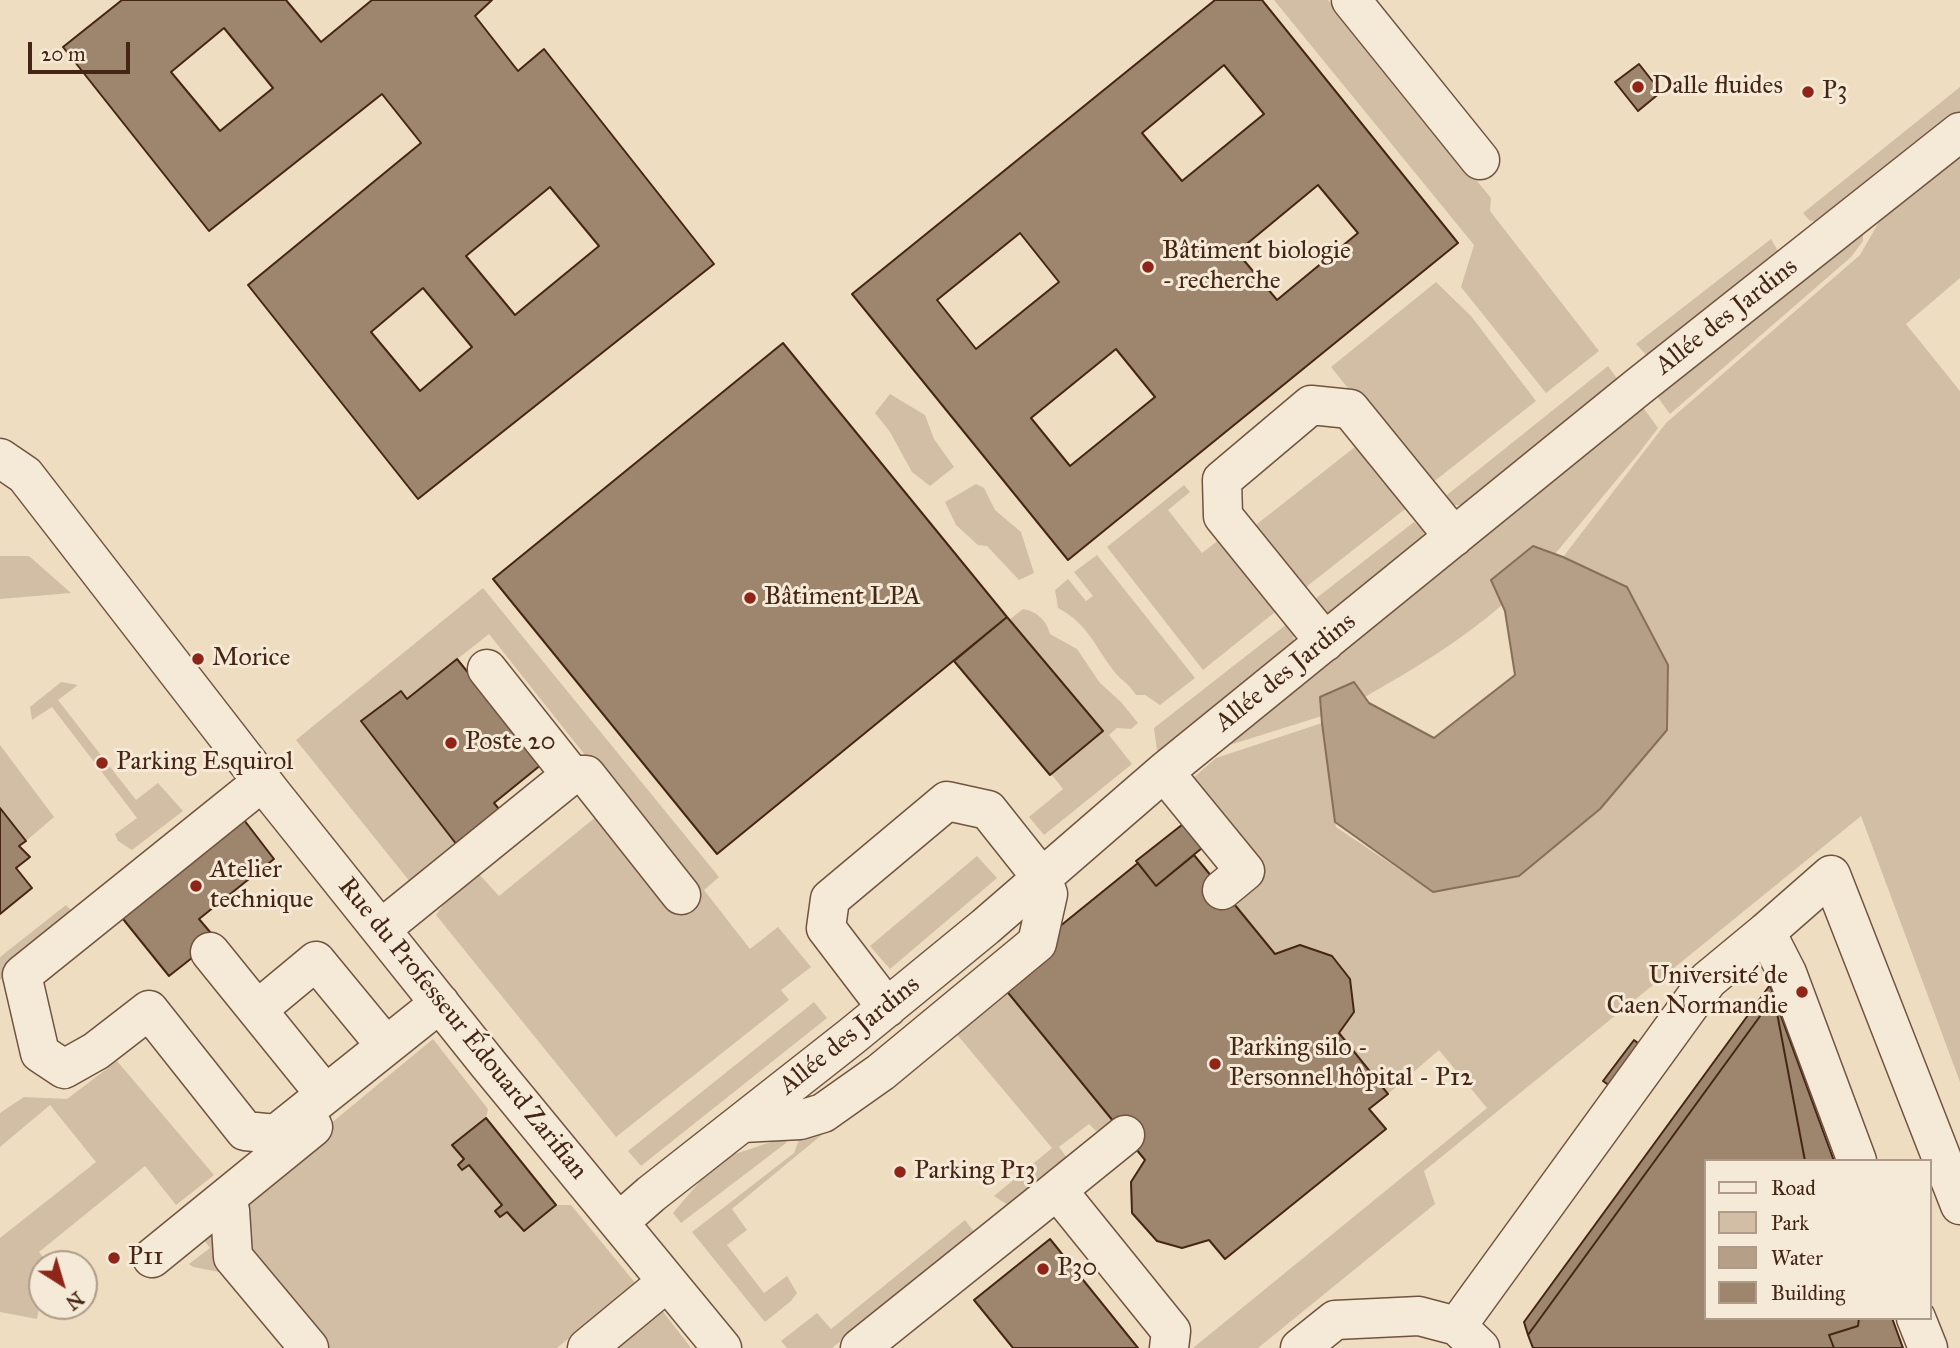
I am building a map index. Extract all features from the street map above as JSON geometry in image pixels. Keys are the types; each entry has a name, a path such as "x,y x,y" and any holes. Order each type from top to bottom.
{"street":[{"path":"1351,0 1480,160"},
{"name":"Allée des Jardins","path":"619,1222 887,1008 1164,772 1638,387 1960,132"},
{"path":"1325,642 1223,516 1222,480 1311,405 1350,409 1454,537"},
{"name":"Rue du Professeur Édouard Zarifian","path":"12,467 381,929 722,1348"},
{"path":"487,668 571,775"},
{"path":"252,768 22,975 40,1053 64,1069 96,1051 149,1010 246,1131 276,1134 386,1046 446,1009"},
{"path":"1164,772 1245,871 1222,890"},
{"path":"381,929 571,775 586,775 681,895"},
{"path":"742,1123 790,1121 823,1113 881,1072 1037,943 1048,894 1042,878 988,810 947,802 831,899 825,928 887,1008"},
{"path":"1300,1348 1335,1320 1419,1316 1469,1337 1708,980 1831,875 1960,1205"},
{"path":"1766,932 1787,973 1856,1159"},
{"path":"210,952 326,1094"},
{"path":"257,1010 316,961 386,1046"},
{"path":"152,1258 225,1199 446,1009"},
{"path":"869,1345 1125,1135"},
{"path":"1057,1190 1171,1331 1170,1348"},
{"path":"225,1199 230,1210 233,1257 309,1348"},
{"path":"587,1348 667,1282"},
{"path":"1917,1320 1927,1348"}],"green space":[{"path":"1274,0 1328,0 1491,198 1490,211 1599,351 1546,393 1461,287 1474,245"},
{"path":"1960,87 1960,115 1820,223 1809,220 1803,213"},
{"path":"1960,158 1960,278 1906,324 1960,391 1960,1082 1861,816 1424,1171 1435,1204 1258,1348 1193,1348 1487,1108 1439,1050 1388,1094 1339,1033 1354,1012 1350,978 1332,956 1300,945 1276,954 1236,906 1255,880 1192,779 1216,758 1322,723 1336,827 1433,892 1627,587 1563,557 1666,423 1860,255 1879,222"},
{"path":"1863,233 1863,241 1851,257 1670,414 1656,395"},
{"path":"1771,239 1778,251 1774,262 1651,360 1636,344"},
{"path":"1436,282 1471,316 1536,401 1427,487 1331,367"},
{"path":"1608,366 1621,384 1466,506 1437,503"},
{"path":"890,394 925,415 934,439 954,467 930,486 912,472 890,432 875,413"},
{"path":"1642,406 1658,428 1555,554 1533,546 1491,580 1502,605 1486,619 1436,654 1365,697 1355,682 1321,697 1322,716 1220,748"},
{"path":"1360,443 1409,506 1296,595 1252,528"},
{"path":"976,484 984,488 995,510 1021,532 1034,573 1019,580 987,546 978,545 956,525 945,502"},
{"path":"1184,485 1190,492 1168,510 1202,553 1224,536 1280,608 1203,670 1107,547"},
{"path":"1414,522 1424,531 1422,546 1331,616 1305,607"},
{"path":"1097,555 1195,678 1160,705 1145,695 1136,695 1113,670 1084,628 1058,608 1055,590 1068,579 1086,601 1093,596 1074,572"},
{"path":"0,556 29,556 71,593 0,599"},
{"path":"483,588 719,877 704,890 750,949 778,927 811,967 781,990 789,1000 616,1137 436,915 443,905 479,874 499,896 619,798 489,634 407,699 401,691 361,721 457,845 411,883 296,740"},
{"path":"1023,609 1041,617 1050,634 1077,649 1100,683 1120,701 1138,723 1131,729 1117,728 1109,735 1132,764 1044,835 1029,817 1063,789 1048,770 1009,620"},
{"path":"1287,624 1293,632 1295,649 1158,758 1154,728"},
{"path":"61,682 78,685 58,700 136,800 158,783 183,811 132,850 118,841 115,834 137,818 52,707 32,720 30,707"},
{"path":"0,745 54,817 26,841 0,808"},
{"path":"977,856 997,878 890,969 870,946"},
{"path":"66,905 78,917 0,980 0,957"},
{"path":"1006,989 1114,1122 1096,1131 1089,1124 1059,1147 1067,1158 1008,1205 994,1196 1052,1148 954,1031"},
{"path":"814,1002 827,1018 641,1166 628,1151"},
{"path":"433,1039 488,1109 486,1118 453,1145 523,1231 556,1205 571,1205 636,1284 557,1348 322,1348 241,1251 244,1213 260,1182"},
{"path":"117,1061 214,1175 176,1205 145,1166 41,1250 28,1250 28,1317 0,1312 0,1238 96,1162 50,1105 0,1147 0,1113 24,1097 67,1099"},
{"path":"841,1119 732,1209 747,1230 727,1245 764,1293 787,1276 797,1293 765,1322 692,1232 794,1153 802,1132"},
{"path":"789,1136 786,1143 681,1223 673,1213 707,1173 732,1155"},
{"path":"224,1214 230,1274 193,1267 189,1264 210,1248 199,1233"},
{"path":"965,1220 976,1234 832,1348 787,1348 781,1341 817,1313 831,1329"},
{"path":"661,1309 691,1348 612,1348"}],"water":[{"path":"1533,546 1627,587 1668,665 1667,730 1600,809 1519,876 1433,892 1335,822 1320,697 1354,682 1369,703 1434,738 1515,675 1505,611 1491,580"}],"building":[{"path":"122,0 286,0 321,42 372,0 492,0 475,16 518,71 544,49 714,264 418,499 248,285 421,143 382,94 209,231 63,47","holes":["224,28 273,88 220,131 171,72","550,187 599,246 515,315 466,256","423,288 472,347 420,391 371,332"]},
{"name":"Bâtiment biologie - recherche","path":"1215,0 1262,0 1458,243 1068,560 852,294","holes":["1224,65 1264,114 1182,181 1142,133","1318,185 1358,233 1277,300 1237,252","1020,233 1059,282 976,349 937,300","1116,349 1155,397 1070,466 1031,418"]},
{"name":"Dalle fluides","path":"1639,64 1661,92 1638,111 1615,82"},
{"name":"Bâtiment LPA","path":"783,343 1007,617 717,854 493,579"},
{"path":"1007,617 1103,731 1050,775 954,661"},
{"name":"Poste 20","path":"457,659 542,764 494,803 504,815 457,845 361,721 401,691 407,699"},
{"path":"0,808 26,841 19,846 30,857 16,868 32,888 0,914"},
{"name":"Atelier technique","path":"241,816 274,859 199,919 216,939 169,976 119,914"},
{"path":"1183,824 1202,848 1156,886 1136,861"},
{"name":"Parking silo - Personnel hôpital - P12","path":"1194,855 1275,954 1300,945 1332,956 1350,979 1354,1012 1339,1033 1388,1094 1369,1109 1386,1129 1225,1259 1209,1240 1182,1248 1157,1241 1132,1213 1131,1182 1145,1160 996,978 1138,863 1156,886"},
{"path":"1770,985 1774,997 1528,1335 1524,1322"},
{"path":"1774,997 1805,1159 1704,1159 1704,1320 1859,1320 1858,1326 1829,1335 1834,1348 1533,1348 1528,1335"},
{"path":"1774,997 1833,1159 1805,1159"},
{"path":"1634,1040 1643,1047 1614,1089 1603,1081"},
{"path":"486,1118 556,1205 524,1231 507,1212 500,1217 495,1211 502,1205 469,1165 462,1170 458,1165 464,1159 452,1145"},
{"name":"P30","path":"1050,1239 1138,1348 1013,1348 974,1300"},
{"path":"1859,1320 1893,1320 1903,1348 1834,1348 1829,1335 1858,1326"}],"place":[{"name":"Dalle fluides","path":"1638,87"},
{"name":"P3","path":"1808,92"},
{"name":"Bâtiment biologie - recherche","path":"1148,267"},
{"name":"Bâtiment LPA","path":"750,598"},
{"name":"Morice","path":"198,659"},
{"name":"Poste 20","path":"451,743"},
{"name":"Parking Esquirol","path":"102,763"},
{"name":"Atelier technique","path":"196,886"},
{"name":"Université de Caen Normandie","path":"1802,992"},
{"name":"Parking silo - Personnel hôpital - P12","path":"1215,1064"},
{"name":"Parking P13","path":"900,1172"},
{"name":"P11","path":"114,1258"},
{"name":"P30","path":"1043,1269"}]}
